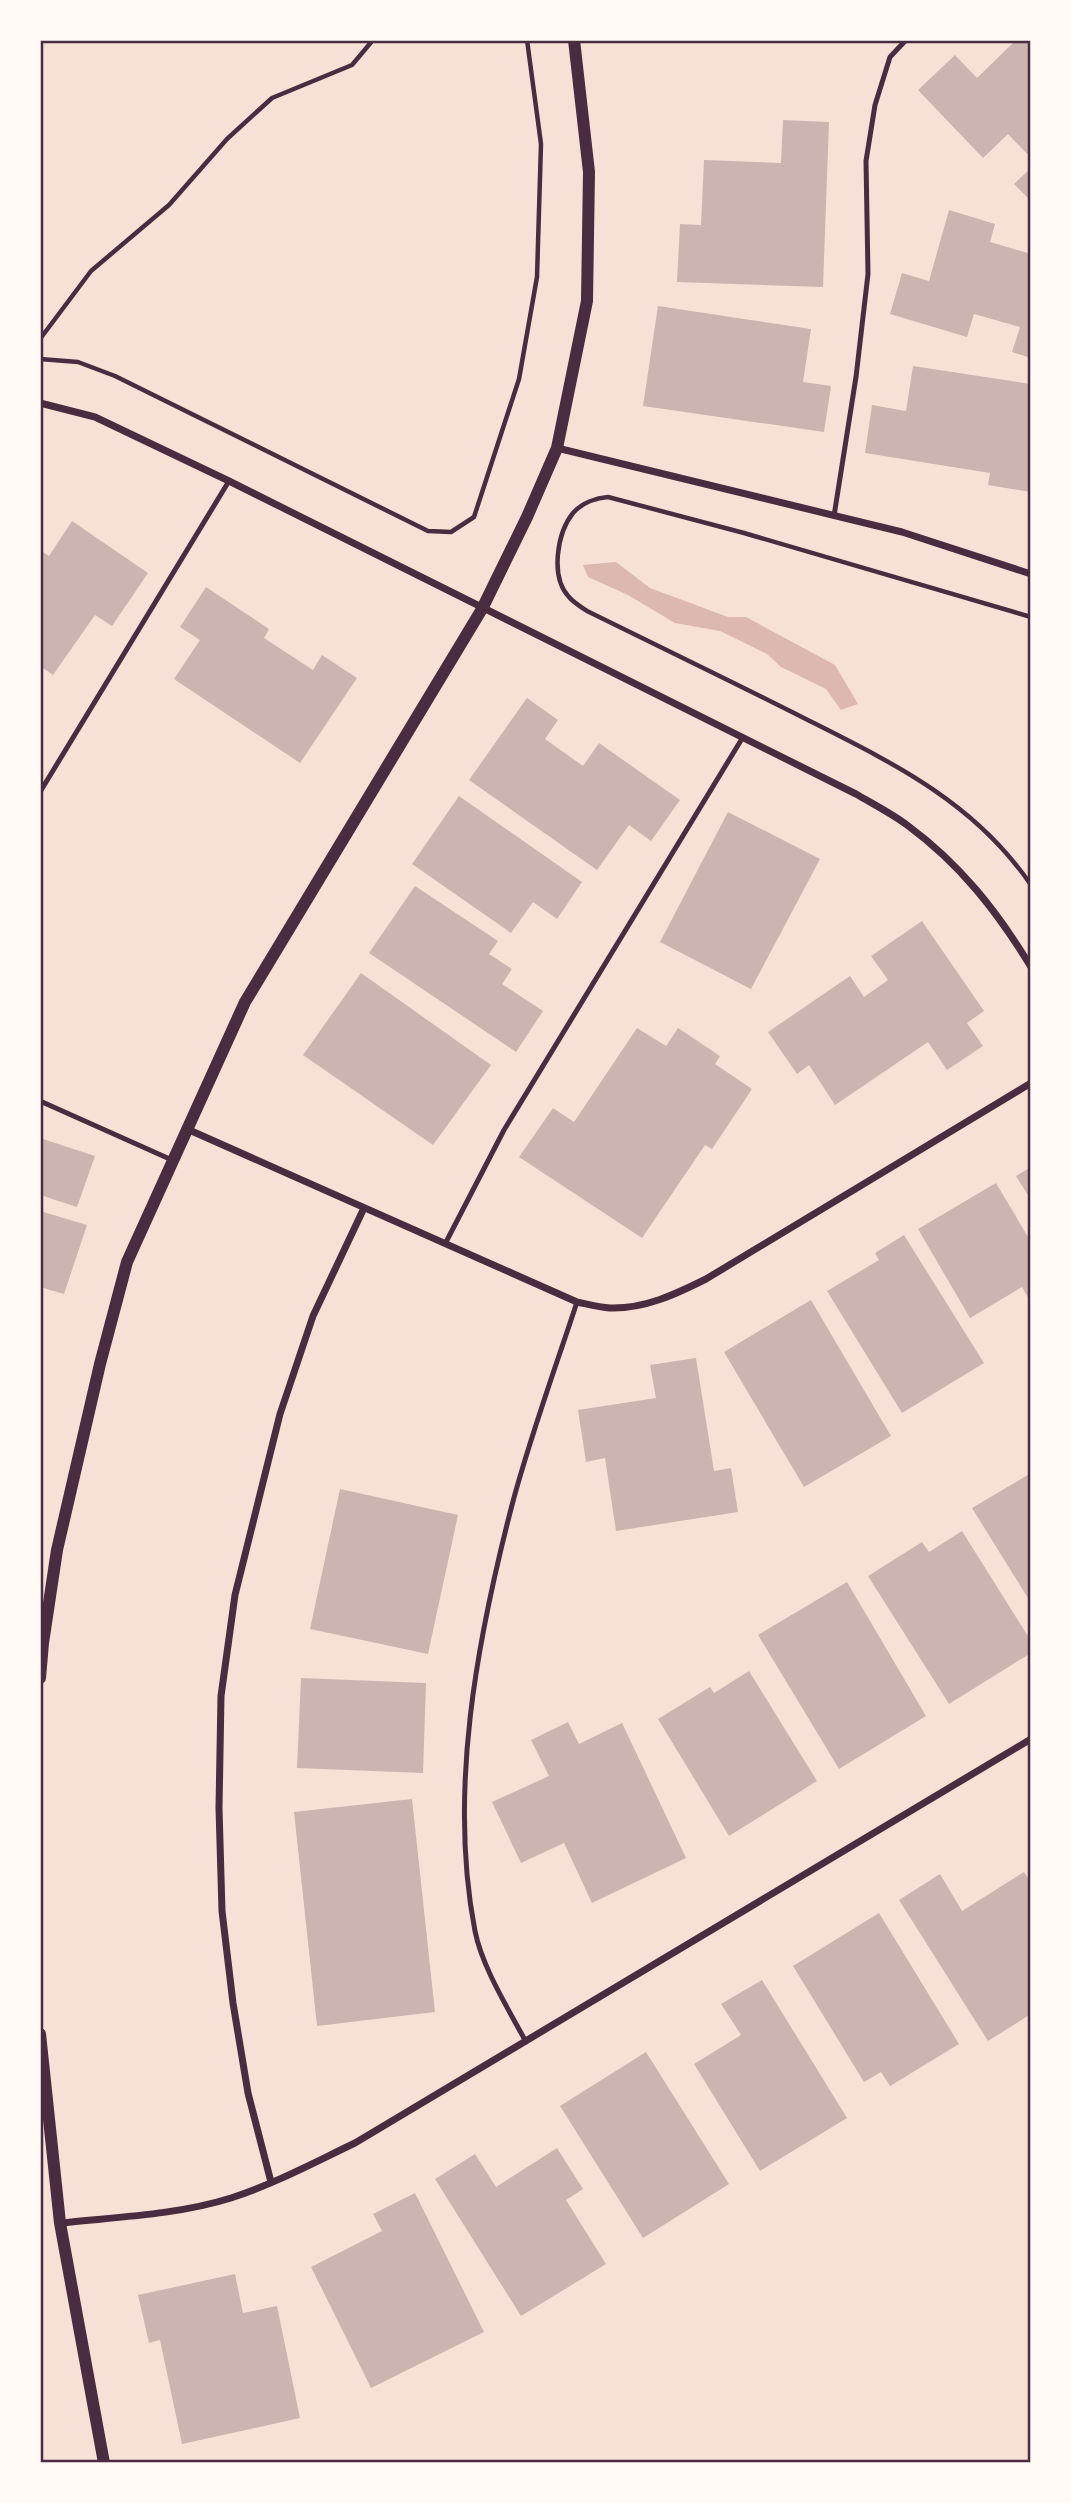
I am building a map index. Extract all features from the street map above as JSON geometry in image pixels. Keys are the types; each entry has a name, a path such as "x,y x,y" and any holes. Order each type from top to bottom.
{"street":[{"path":"40,1678 57,1550 100,1364 127,1262 245,1002 482,609 523,527 557,447 587,301 589,172 574,40"},
{"path":"40,403 95,417 229,481 856,794 916,831 948,857 1005,924 1031,967"},
{"path":"557,447 902,532 1031,574"},
{"path":"186,1129 576,1302 610,1308 639,1305 672,1296 718,1272 1031,1083"},
{"path":"271,2182 248,2093 233,2004 222,1910 219,1808 221,1696 235,1595 280,1415 313,1316 364,1208"},
{"path":"60,2224 177,2210 230,2198 355,2143 1031,1739"},
{"path":"40,2034 60,2224 104,2463"}],"lane":[{"path":"834,516 856,377 868,274 866,161 875,105 890,57 906,40"},
{"path":"40,792 229,481"},
{"path":"444,1244 503,1130 744,737"},
{"path":"40,1101 172,1160"},
{"path":"526,2042 495,1983 475,1933 466,1860 464,1779 475,1681 512,1504 576,1302"}],"path":[{"path":"40,338 91,271 169,205 236,131 272,98 352,65 373,40"},
{"path":"40,359 78,362 115,376 428,531 451,532 458,529 474,517 484,491 519,379 537,277 541,144 527,40"},
{"path":"1031,617 744,533 608,497 596,499 572,514 556,567 568,597 587,611 905,770 969,814 1011,856 1031,885"}],"shaded area":[{"path":"616,562 650,588 728,617 746,617 835,665 858,704 841,710 826,689 781,667 767,654 720,631 675,623 628,595 588,577 583,565"}],"building":[{"path":"1016,40 1031,40 1031,158 1008,134 983,158 918,90 955,55 977,78"},
{"path":"783,120 829,122 823,287 677,282 680,224 701,225 704,160 781,163"},
{"path":"1031,168 1031,201 1014,184"},
{"path":"949,210 995,224 990,242 1031,254 1031,358 1012,352 1020,327 974,314 967,337 890,314 902,273 929,281"},
{"path":"658,306 811,329 803,382 831,386 824,432 643,406"},
{"path":"913,366 1031,384 1031,492 988,485 990,473 865,453 872,405 906,411"},
{"path":"72,521 148,573 112,626 95,615 53,675 40,666 40,550 49,556"},
{"path":"206,587 269,629 264,638 313,670 322,655 357,678 300,763 174,679 200,640 180,627"},
{"path":"527,698 558,720 545,739 583,766 599,743 680,800 651,841 629,825 597,870 469,780"},
{"path":"459,796 582,882 557,919 533,902 511,933 412,864"},
{"path":"728,812 820,859 751,989 660,942"},
{"path":"415,886 498,941 489,954 512,969 502,984 543,1011 516,1052 369,953"},
{"path":"922,921 984,1011 967,1023 983,1046 947,1070 928,1042 835,1105 809,1065 797,1074 768,1032 850,976 864,997 888,980 871,956"},
{"path":"361,973 491,1065 433,1145 303,1055"},
{"path":"637,1028 666,1046 678,1028 720,1056 715,1064 752,1089 712,1149 705,1145 642,1238 519,1157 553,1108 574,1122"},
{"path":"40,1138 95,1156 77,1207 40,1195"},
{"path":"1031,1167 1031,1200 1016,1176"},
{"path":"996,1183 1031,1242 1031,1303 1022,1287 970,1318 918,1229"},
{"path":"40,1211 87,1225 64,1294 40,1287"},
{"path":"904,1235 984,1363 902,1413 827,1291 879,1260 875,1253"},
{"path":"811,1300 891,1436 804,1487 724,1352"},
{"path":"696,1358 714,1471 731,1468 738,1512 616,1531 605,1458 586,1462 578,1410 656,1398 650,1365"},
{"path":"1031,1473 1031,1603 972,1508"},
{"path":"340,1489 458,1515 428,1654 310,1629"},
{"path":"962,1531 1031,1641 1031,1653 949,1704 868,1576 922,1542 929,1552"},
{"path":"847,1582 926,1716 839,1769 758,1635"},
{"path":"749,1671 817,1781 729,1836 658,1719 710,1687 714,1693"},
{"path":"301,1678 426,1683 423,1773 297,1768"},
{"path":"568,1722 579,1744 622,1723 686,1858 592,1903 564,1843 521,1863 492,1802 549,1776 531,1740"},
{"path":"412,1799 435,2012 317,2026 294,1812"},
{"path":"1024,1872 1031,1883 1031,2014 988,2041 899,1900 940,1874 962,1911"},
{"path":"879,1913 959,2044 890,2086 881,2072 864,2082 793,1966"},
{"path":"762,1980 847,2118 760,2171 694,2064 741,2035 721,2004"},
{"path":"646,2052 729,2184 643,2238 560,2106"},
{"path":"557,2148 583,2189 566,2200 606,2264 521,2316 435,2179 475,2154 496,2187"},
{"path":"415,2193 484,2332 371,2388 311,2267 382,2231 373,2214"},
{"path":"235,2274 243,2313 277,2306 300,2418 182,2444 160,2340 149,2343 138,2295"}]}
